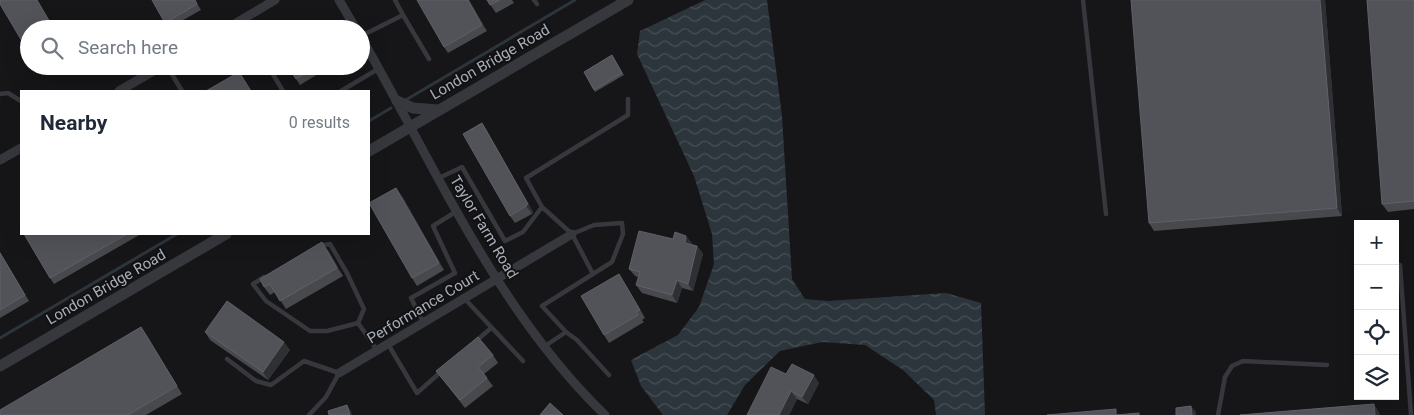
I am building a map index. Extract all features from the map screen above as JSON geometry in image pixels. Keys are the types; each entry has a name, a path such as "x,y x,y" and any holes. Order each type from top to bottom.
{"street":[{"path":"242,19 275,0"},
{"path":"339,0 351,20"},
{"name":"London Bridge Road","path":"370,150 628,0"},
{"name":"Taylor Farm Road","path":"370,53 457,211 498,278 544,347 562,370 605,415"},
{"path":"122,90 147,75"},
{"path":"397,101 422,109 438,110"},
{"path":"0,160 20,149"},
{"name":"Performance Court","path":"340,373 572,234"},
{"name":"London Bridge Road","path":"0,366 224,235"}],"lane":[{"path":"395,0 429,59"},
{"path":"1083,0 1106,214"},
{"path":"370,32 403,15"},
{"path":"370,74 379,69"},
{"path":"172,75 181,90"},
{"path":"273,75 282,90"},
{"path":"343,90 369,75"},
{"path":"0,94 8,93 20,100"},
{"path":"593,274 572,234 542,207 526,178 628,115 628,99"},
{"path":"439,178 462,167 505,240 523,232 542,207"},
{"path":"423,323 411,298 455,273 432,226 457,211"},
{"path":"572,234 594,225 622,223 623,234 612,262 542,306 609,375"},
{"path":"311,249 330,244 347,273 364,309 358,323"},
{"path":"1400,266 1411,415"},
{"path":"266,276 253,284 266,301 310,331 327,331 358,323"},
{"path":"464,298 523,361"},
{"path":"358,323 377,350"},
{"path":"472,344 491,328"},
{"path":"544,347 566,332"},
{"path":"388,344 417,393 445,368"},
{"path":"227,359 256,381 271,385 304,361 340,373 326,397 309,415"},
{"path":"1218,415 1225,377 1232,366 1243,361 1327,365"}],"water":[{"path":"705,0 767,0 782,116 792,279 805,299 828,301 946,293 981,303 985,415 936,415 934,400 903,370 865,345 822,342 780,351 745,385 727,415 663,415 641,386 631,360 678,335 699,307 714,264 712,234 694,176 637,54 640,31"}],"building":[{"path":"0,0 37,0 49,20 20,20 20,38 0,4"},
{"path":"152,0 195,0 197,4 170,20 163,20"},
{"path":"417,0 468,0 482,25 444,47"},
{"path":"487,0 500,0 490,5"},
{"path":"1131,0 1320,0 1337,208 1149,223"},
{"path":"1367,0 1414,0 1414,201 1382,204"},
{"path":"612,55 622,73 594,90 584,72"},
{"path":"234,75 241,75 250,90 208,90"},
{"path":"294,75 302,75 296,79"},
{"path":"482,123 528,204 510,216 463,134"},
{"path":"396,188 439,263 412,278 370,202"},
{"path":"639,231 673,239 675,232 686,236 685,243 697,246 688,284 677,280 672,295 636,285 640,272 629,269"},
{"path":"25,235 125,235 50,278"},
{"path":"322,242 337,268 280,301 270,284 264,287 260,279"},
{"path":"0,253 25,295 0,310"},
{"path":"619,274 640,310 636,312 638,315 604,335 581,296"},
{"path":"227,301 284,342 263,372 205,332"},
{"path":"141,327 177,386 128,415 0,415 0,410"},
{"path":"478,337 493,355 478,367 487,378 460,400 436,371"},
{"path":"792,364 814,375 802,397 791,391 779,415 747,415 771,367 786,374"},
{"path":"550,403 563,415 540,415"},
{"path":"1374,404 1375,415 1240,415"},
{"path":"347,405 350,415 329,415 328,411"},
{"path":"1191,406 1192,415 1176,415 1176,408"},
{"path":"1116,409 1116,415 1047,415"},
{"path":"1139,413 1139,415 1116,415"}],"waterway":[{"path":"404,101 575,0"},
{"path":"370,120 391,108"},
{"path":"0,338 175,235"}]}
